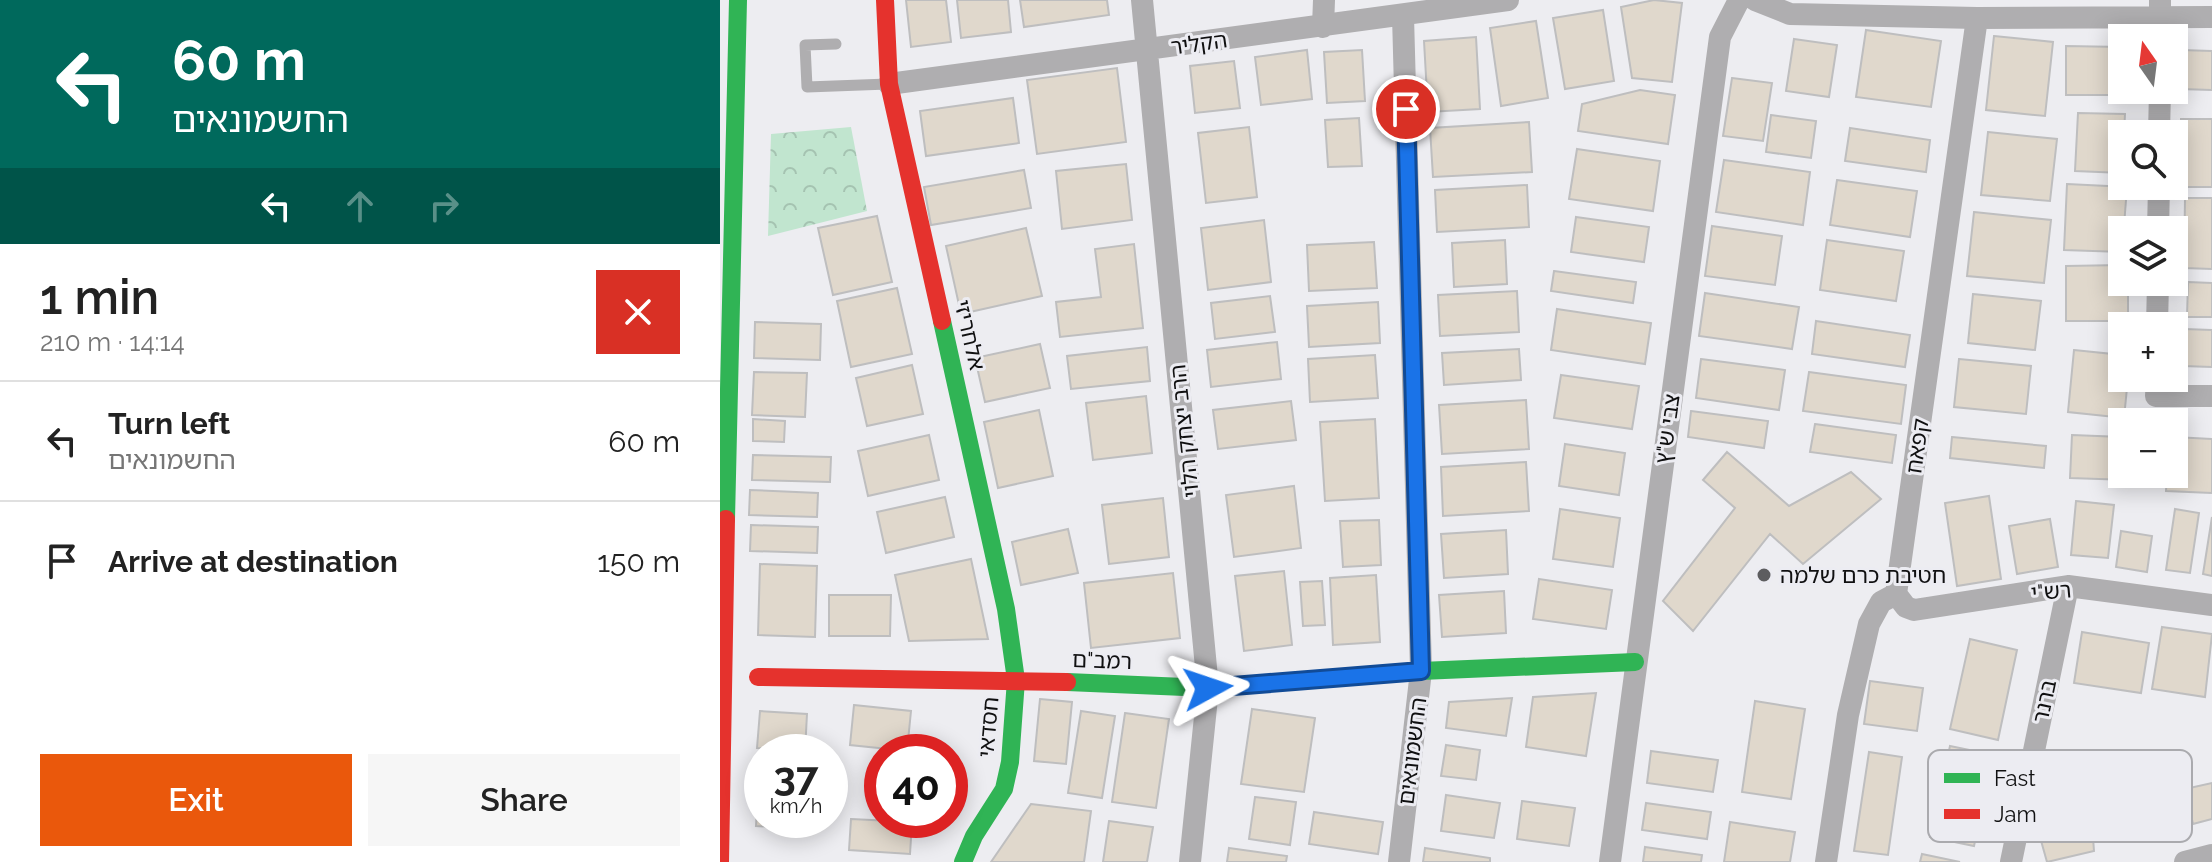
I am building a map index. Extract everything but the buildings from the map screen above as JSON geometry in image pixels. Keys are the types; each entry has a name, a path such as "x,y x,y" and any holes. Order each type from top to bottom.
{"street":[{"name":"אלחריזי","path":"885,0 889,84 1006,609 1016,680"},
{"name":"הרב יצחק הלוי","path":"1142,0 1208,688 1190,862"},
{"path":"1323,27 1324,0"},
{"name":"צבי ש\"ץ","path":"1610,862 1720,37 1739,0"},
{"path":"1755,0 1790,14 1977,18 2212,17"},
{"name":"הקליר","path":"889,84 1498,1"},
{"path":"720,862 734,230 732,3"},
{"name":"החשמונאים","path":"1399,862 1421,671 1403,16"},
{"name":"קפאח","path":"1896,594 1977,18"},
{"path":"720,146 734,230"},
{"path":"2156,392 2156,396 2212,396"},
{"name":"רש\"י","path":"1896,594 1906,607 1914,610 2068,586 2212,605"},
{"name":"ברנר","path":"2034,750 2068,586"},
{"path":"1826,862 1848,715 1869,624 1881,602 1896,594"},
{"name":"רמב\"ם","path":"758,677 1016,680 1208,688 1421,671 1635,662"},
{"name":"חסדאי","path":"963,862 974,836 1004,789 1010,762 1016,680"},
{"name":"ברנר","path":"2011,862 2015,842"},
{"path":"2185,862 2212,855"}],"lane":[{"path":"836,44 805,45 807,87 889,84"}],"green space":[{"path":"851,127 867,211 768,236 771,134"}],"traffic: fast":[{"path":"726,519 738,0"},
{"path":"942,321 1006,609 1016,680 1010,762 1004,789 974,836 963,862"},
{"path":"1067,682 1208,688 1421,671 1635,662"}],"traffic: jam":[{"path":"885,0 889,84 942,321"},
{"path":"720,862 726,519"},
{"path":"758,677 1067,682"}],"place":[{"name":"חטיבת כרם שלמה","path":"1764,575"}],"route":[{"path":"1208,688 1421,671 1406,109"}]}
